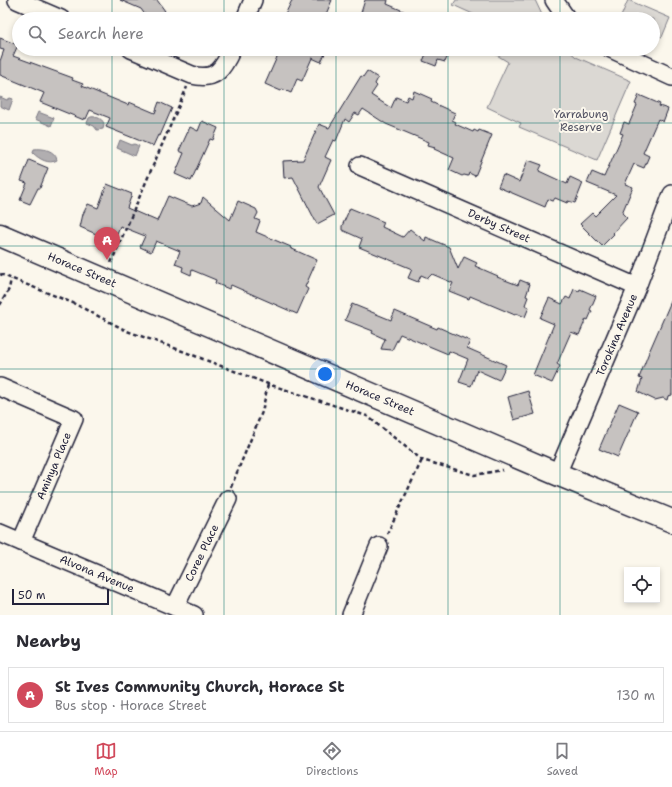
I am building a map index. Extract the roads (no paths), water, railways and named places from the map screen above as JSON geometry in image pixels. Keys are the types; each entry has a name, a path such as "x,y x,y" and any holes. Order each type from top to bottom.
{"main road":[{"name":"Horace Street","path":"0,234 557,474 672,521"}],"street":[{"path":"17,0 45,12"},
{"path":"248,12 253,0"},
{"path":"554,0 562,12"},
{"path":"147,56 202,78 219,72 229,56"},
{"path":"626,56 672,77"},
{"name":"Derby Street","path":"360,166 637,287"},
{"name":"Torokina Avenue","path":"557,474 637,287 672,194"},
{"name":"Aminya Place","path":"0,387 74,419 21,542"},
{"name":"Coree Place","path":"175,607 228,499"},
{"name":"Alvona Avenue","path":"0,533 194,615"},
{"path":"352,615 379,546"}],"place":[{"name":"St Ives Community Church, Horace St","path":"107,260"}],"park label":[{"name":"Yarrabung Reserve","path":"581,120"}]}
